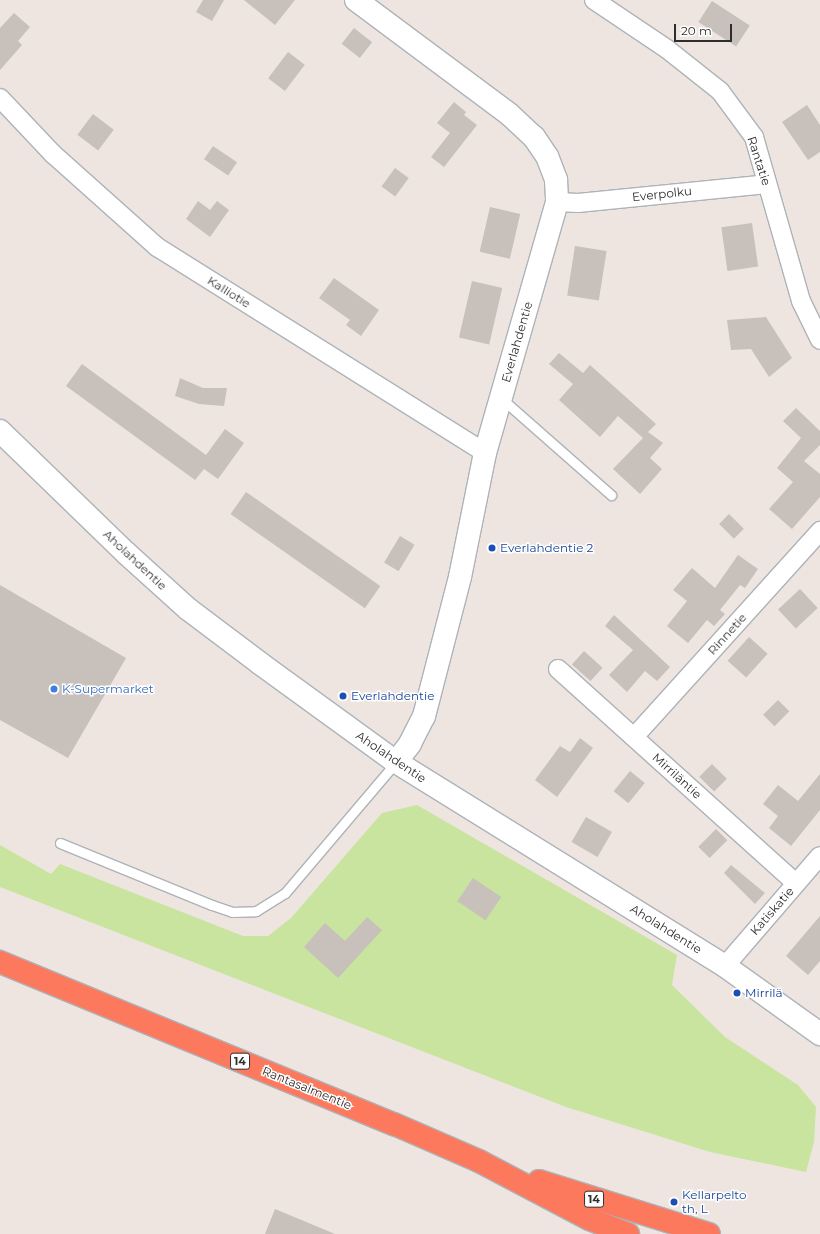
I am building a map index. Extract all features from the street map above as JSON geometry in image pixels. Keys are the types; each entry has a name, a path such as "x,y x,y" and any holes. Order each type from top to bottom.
{"highway":[{"name":"Rantasalmentie","path":"0,962 479,1162 589,1219 628,1234"},
{"name":"Rantasalmentie","path":"479,1162 709,1234"}],"street":[{"name":"Everlahdentie","path":"356,0 509,114 534,137 547,156 556,180 557,202 485,452 460,577 424,716 410,744 396,762"},
{"name":"Rantatie","path":"594,0 667,48 720,91 754,137 801,302 820,340"},
{"name":"Kalliotie","path":"0,98 53,154 157,247 485,452"},
{"name":"Everpolku","path":"557,202 578,203 767,184"},
{"name":"Aholahdentie","path":"0,431 126,553 188,608 396,762 725,966 820,1034"},
{"name":"Rinnetie","path":"634,737 820,531"},
{"name":"Mirriläntie","path":"558,669 796,883"},
{"name":"Katiskatie","path":"725,966 820,856"}],"lane":[{"path":"501,397 611,495"},
{"path":"60,843 232,912 256,911 285,893 396,762"}],"green space":[{"path":"417,805 677,955 672,985 725,1037 798,1085 816,1107 814,1142 806,1172 710,1152 566,1107 0,887 0,845 51,874 60,864 243,936 268,936 291,918 382,813"}],"building":[{"path":"203,0 224,0 212,21 196,12"},
{"path":"244,0 295,0 275,25"},
{"path":"712,1 750,26 736,46 698,22"},
{"path":"14,13 30,27 18,41 22,45 0,70 0,28"},
{"path":"354,28 372,42 360,58 342,44"},
{"path":"288,52 305,65 285,91 268,78"},
{"path":"454,102 466,112 464,115 477,125 444,167 431,157 450,133 437,123"},
{"path":"807,105 820,125 820,152 808,160 782,122"},
{"path":"93,114 114,130 98,150 77,135"},
{"path":"213,146 237,162 228,175 204,159"},
{"path":"395,168 409,178 395,197 381,187"},
{"path":"198,201 210,210 217,201 229,210 210,237 186,219"},
{"path":"490,207 520,214 510,259 480,252"},
{"path":"752,223 758,267 727,271 721,227"},
{"path":"575,246 607,251 599,300 567,295"},
{"path":"334,278 379,310 361,336 346,325 350,320 319,298"},
{"path":"472,281 502,288 489,344 459,338"},
{"path":"766,317 792,358 769,377 751,349 731,350 727,320"},
{"path":"559,353 583,373 590,365 656,424 648,432 663,443 650,458 662,469 640,494 613,469 643,438 618,416 600,437 559,400 573,384 549,364"},
{"path":"82,364 206,455 225,429 244,443 218,479 204,469 195,480 66,386"},
{"path":"180,378 203,388 227,388 224,406 199,404 175,396"},
{"path":"796,408 820,431 820,445 804,461 820,474 820,497 792,529 769,509 793,482 777,468 801,438 783,421"},
{"path":"246,492 380,586 365,608 231,514"},
{"path":"729,514 744,529 734,539 719,524"},
{"path":"400,536 415,545 399,571 384,563"},
{"path":"738,555 758,569 745,588 740,585 720,610 725,614 714,626 707,620 688,643 667,626 687,601 673,590 692,568 715,588"},
{"name":"K-Supermarket","path":"0,585 126,658 68,758 0,720"},
{"path":"800,589 818,608 796,628 778,609"},
{"path":"614,615 670,667 657,681 645,671 627,692 609,675 633,650 605,626"},
{"path":"749,637 768,654 746,678 728,661"},
{"path":"584,651 603,668 591,681 572,664"},
{"path":"778,700 789,711 774,726 763,715"},
{"path":"580,738 593,748 557,797 535,780 560,746 570,752"},
{"path":"712,764 727,779 714,792 699,777"},
{"path":"630,771 645,783 628,803 614,791"},
{"path":"820,774 820,810 791,846 769,828 778,816 763,804 778,785 798,801"},
{"path":"586,817 612,832 597,857 572,842"},
{"path":"716,829 727,840 710,858 698,847"},
{"path":"731,865 765,893 755,904 724,873"},
{"path":"473,878 501,897 486,920 457,901"},
{"path":"820,916 820,961 808,975 786,956"},
{"path":"367,917 382,930 338,978 304,947 325,923 345,941"},
{"path":"275,1209 335,1234 265,1234"}],"place":[{"name":"Everlahdentie 2","path":"492,548"},
{"name":"K-Supermarket","path":"54,689"},
{"name":"Everlahdentie","path":"343,696"},
{"name":"Mirrilä","path":"737,993"},
{"name":"Kellarpelto th, L","path":"674,1202"}]}
